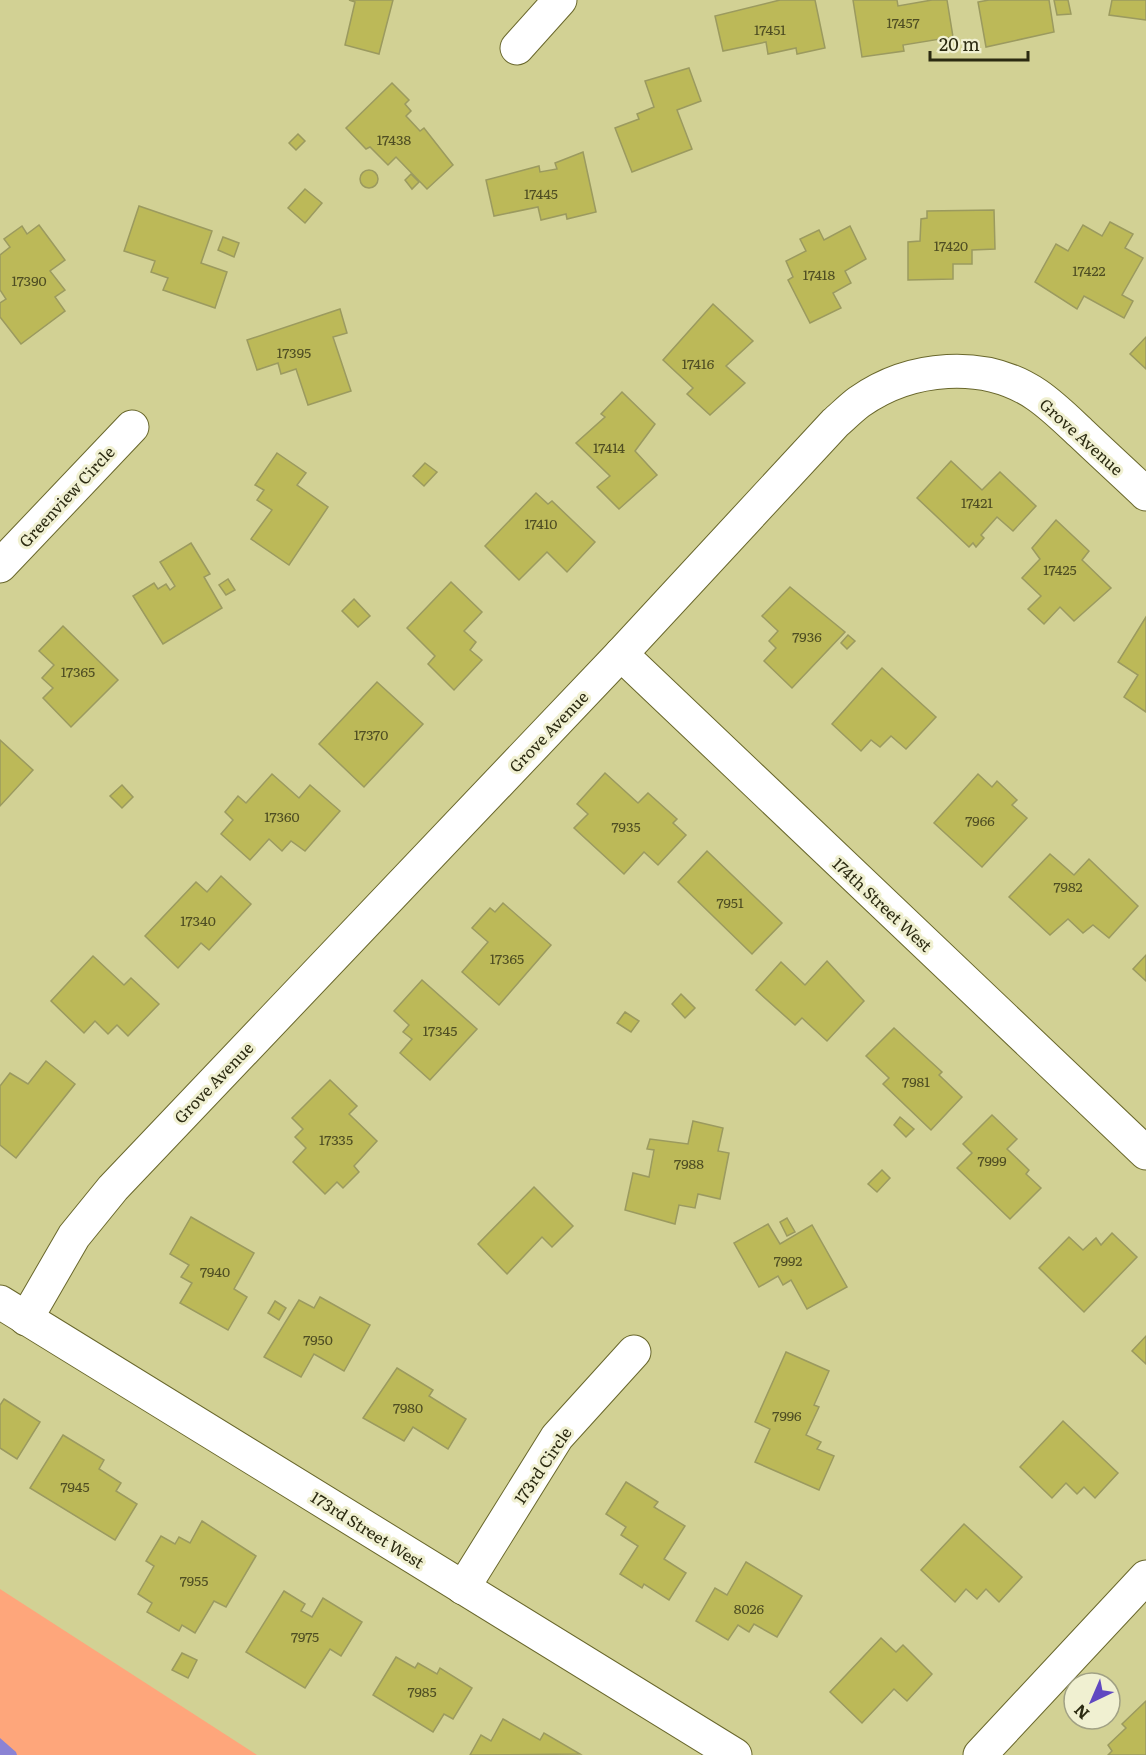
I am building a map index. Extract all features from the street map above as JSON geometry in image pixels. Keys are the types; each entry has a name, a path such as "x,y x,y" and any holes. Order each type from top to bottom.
{"street":[{"path":"517,48 560,0"},
{"name":"Grove Avenue","path":"13,1310 113,1188 621,654 835,423 860,402 889,386 917,376 945,371 978,373 1008,381 1036,394 1146,494"},
{"name":"Greenview Circle","path":"0,566 132,427"},
{"name":"174th Street West","path":"621,654 1146,1153"},
{"name":"173rd Street West","path":"13,1310 735,1755"},
{"name":"173rd Circle","path":"463,1588 557,1437 634,1352"},
{"path":"980,1755 1146,1577"}],"shaded area":[{"path":"0,1589 257,1755 0,1755"},
{"path":"0,1738 16,1752 17,1755 0,1755"}],"building":[{"path":"349,0 393,0 379,54 345,45 355,2"},
{"path":"780,0 815,0 825,48 797,54 796,48 768,54 766,42 723,51 715,16"},
{"path":"853,0 897,0 898,6 932,0 947,0 953,37 903,45 904,51 862,57"},
{"path":"1049,0 1054,32 986,47 978,2"},
{"path":"1054,0 1068,0 1071,14 1057,15"},
{"path":"1112,0 1146,0 1146,20 1109,15"},
{"path":"689,68 701,101 677,110 692,149 632,172 615,128 639,119 637,114 654,107 645,81"},
{"path":"392,83 409,100 405,104 411,111 406,116 420,131 424,128 453,165 427,189 396,157 388,165 370,147 366,149 346,128"},
{"path":"298,134 305,141 296,150 289,143"},
{"path":"583,152 596,212 567,219 566,214 541,220 538,207 494,216 486,180 539,166 540,172 557,169 555,163"},
{"path":"369,170 375,173 378,179 375,185 369,188 363,185 360,179 363,173"},
{"path":"411,174 419,182 412,189 405,180"},
{"path":"305,189 322,203 305,223 288,208"},
{"path":"139,206 212,231 201,263 227,272 215,308 163,290 168,278 151,272 155,261 124,251"},
{"path":"994,210 995,249 972,250 972,264 953,264 953,279 908,280 908,242 920,241 921,219 927,218 927,211"},
{"path":"1110,222 1133,234 1125,248 1143,258 1122,295 1133,301 1124,318 1084,296 1077,309 1035,282 1056,244 1068,251 1083,225 1102,236"},
{"path":"39,225 65,260 50,271 65,290 55,297 65,311 21,344 0,317 0,303 6,299 0,290 0,255 10,247 4,239 22,226 27,234"},
{"path":"850,226 866,259 845,271 851,283 833,293 841,308 810,323 788,280 793,277 786,261 806,251 800,239 819,230 824,240"},
{"path":"223,237 239,243 234,257 218,250"},
{"path":"713,304 753,341 726,366 745,383 710,415 687,394 693,388 663,360"},
{"path":"340,309 347,333 333,337 351,391 308,405 296,369 281,374 278,363 257,370 247,340"},
{"path":"1146,337 1146,369 1130,354"},
{"path":"622,392 655,424 635,451 657,475 619,509 597,487 610,476 576,443 605,417 601,414"},
{"path":"277,453 306,473 297,485 328,507 289,565 251,539 272,510 257,500 264,490 255,485"},
{"path":"951,461 982,490 1000,472 1036,506 1013,531 997,517 981,535 984,538 976,547 973,543 969,547 917,498"},
{"path":"425,463 437,472 424,486 413,476"},
{"path":"536,493 548,504 552,501 595,542 567,572 547,552 519,580 485,546"},
{"path":"1056,520 1089,551 1082,560 1111,588 1074,621 1060,607 1044,624 1028,609 1041,596 1022,578 1040,559 1032,548"},
{"path":"191,543 210,574 204,577 222,608 163,644 133,596 154,583 158,589 166,584 170,590 175,586 160,562"},
{"path":"228,579 235,590 226,595 219,585"},
{"path":"451,582 482,612 464,631 476,642 470,650 482,660 454,690 428,664 435,656 407,628"},
{"path":"790,587 845,632 792,688 764,661 776,648 769,641 778,631 762,616"},
{"path":"354,599 370,616 358,627 342,611"},
{"path":"1146,617 1146,712 1124,697 1138,675 1118,662"},
{"path":"63,626 118,680 71,727 43,698 53,688 42,678 54,665 39,651"},
{"path":"848,635 855,641 847,649 841,643"},
{"path":"882,668 936,717 906,749 891,736 880,747 871,740 861,751 832,724"},
{"path":"377,682 423,724 364,787 319,744"},
{"path":"0,740 33,770 0,806"},
{"path":"605,773 638,803 648,793 677,819 673,823 686,835 658,865 644,852 624,874 574,828 588,814 577,804"},
{"path":"272,774 299,798 310,785 340,811 305,851 291,841 282,851 269,839 250,860 221,834 233,820 225,812 238,796 246,803"},
{"path":"978,774 992,787 997,781 1017,800 1012,805 1027,818 982,867 934,823"},
{"path":"122,785 133,797 122,808 110,796"},
{"path":"707,851 782,923 752,954 678,882"},
{"path":"1050,854 1074,875 1089,859 1138,906 1109,938 1093,925 1083,933 1068,919 1050,935 1009,897"},
{"path":"221,876 251,904 209,950 201,943 178,968 145,936 196,882 207,892"},
{"path":"503,903 551,945 499,1005 462,972 488,942 472,928 490,908 495,912"},
{"path":"1146,955 1146,981 1133,969"},
{"path":"93,956 124,985 131,978 159,1004 128,1036 117,1025 108,1034 95,1021 84,1033 51,1001"},
{"path":"827,961 864,1001 827,1041 802,1018 795,1025 756,990 781,962 805,985"},
{"path":"422,980 477,1029 430,1080 400,1053 412,1039 403,1032 409,1025 394,1011"},
{"path":"681,994 695,1008 685,1018 672,1004"},
{"path":"625,1012 639,1021 631,1032 617,1023"},
{"path":"894,1028 942,1072 939,1075 962,1097 931,1130 883,1084 889,1078 866,1056"},
{"path":"46,1061 75,1084 16,1158 0,1145 0,1086 10,1073 28,1084"},
{"path":"330,1080 357,1106 349,1114 377,1141 354,1166 359,1172 343,1188 337,1182 325,1194 293,1162 306,1148 295,1137 303,1129 292,1118"},
{"path":"992,1115 1017,1139 1007,1149 1029,1170 1026,1174 1041,1188 1010,1219 957,1168 972,1153 963,1144"},
{"path":"900,1117 914,1129 906,1137 894,1125"},
{"path":"693,1121 723,1128 718,1151 729,1153 720,1199 698,1194 695,1208 679,1205 675,1224 625,1210 633,1173 649,1177 654,1150 647,1149 650,1139 688,1144"},
{"path":"882,1170 890,1178 877,1192 868,1184"},
{"path":"534,1187 573,1226 552,1247 542,1237 507,1274 478,1244"},
{"path":"191,1217 254,1253 234,1289 247,1297 228,1330 180,1303 192,1283 181,1277 189,1265 170,1254"},
{"path":"787,1218 795,1232 787,1236 780,1222"},
{"path":"768,1224 780,1244 812,1225 847,1287 807,1309 791,1280 783,1285 778,1276 759,1287 734,1243"},
{"path":"1112,1233 1137,1257 1084,1312 1039,1268 1069,1237 1083,1250 1096,1238 1101,1245"},
{"path":"320,1297 370,1325 344,1371 314,1354 301,1377 264,1357 299,1300 314,1308"},
{"path":"275,1301 286,1308 279,1320 268,1313"},
{"path":"1146,1336 1146,1364 1132,1351"},
{"path":"786,1352 829,1371 814,1405 819,1407 806,1435 821,1442 817,1449 834,1456 819,1490 755,1462 770,1429 755,1422"},
{"path":"397,1368 433,1390 429,1396 466,1419 448,1449 413,1427 404,1441 363,1418"},
{"path":"4,1399 40,1422 17,1459 0,1448 0,1405"},
{"path":"1063,1421 1118,1473 1095,1498 1084,1487 1077,1494 1066,1483 1052,1498 1020,1467"},
{"path":"63,1435 104,1460 99,1469 121,1483 116,1491 137,1504 115,1540 30,1488"},
{"path":"626,1482 658,1502 654,1507 685,1526 664,1559 686,1573 669,1600 644,1584 642,1588 620,1574 638,1546 621,1535 626,1527 606,1514"},
{"path":"202,1521 256,1556 226,1607 214,1601 195,1633 182,1625 179,1631 147,1612 152,1603 138,1594 154,1566 146,1561 161,1536 175,1544 179,1537 190,1543"},
{"path":"964,1524 1022,1577 999,1602 986,1589 977,1599 966,1589 955,1602 921,1570"},
{"path":"746,1562 802,1596 777,1637 754,1624 749,1632 738,1625 728,1640 696,1621 715,1588 727,1595"},
{"path":"284,1591 305,1604 301,1611 312,1617 323,1598 362,1622 341,1656 330,1649 305,1688 246,1652"},
{"path":"881,1638 896,1652 903,1645 932,1674 907,1701 894,1689 862,1723 830,1692"},
{"path":"182,1653 197,1660 188,1678 172,1670"},
{"path":"396,1657 415,1668 418,1663 437,1674 440,1668 472,1688 453,1719 444,1714 433,1732 373,1695"},
{"path":"1146,1701 1146,1755 1108,1755 1112,1751 1108,1745 1126,1728 1122,1724"},
{"path":"503,1719 540,1740 544,1733 580,1754 470,1755 481,1735 491,1741"}]}
